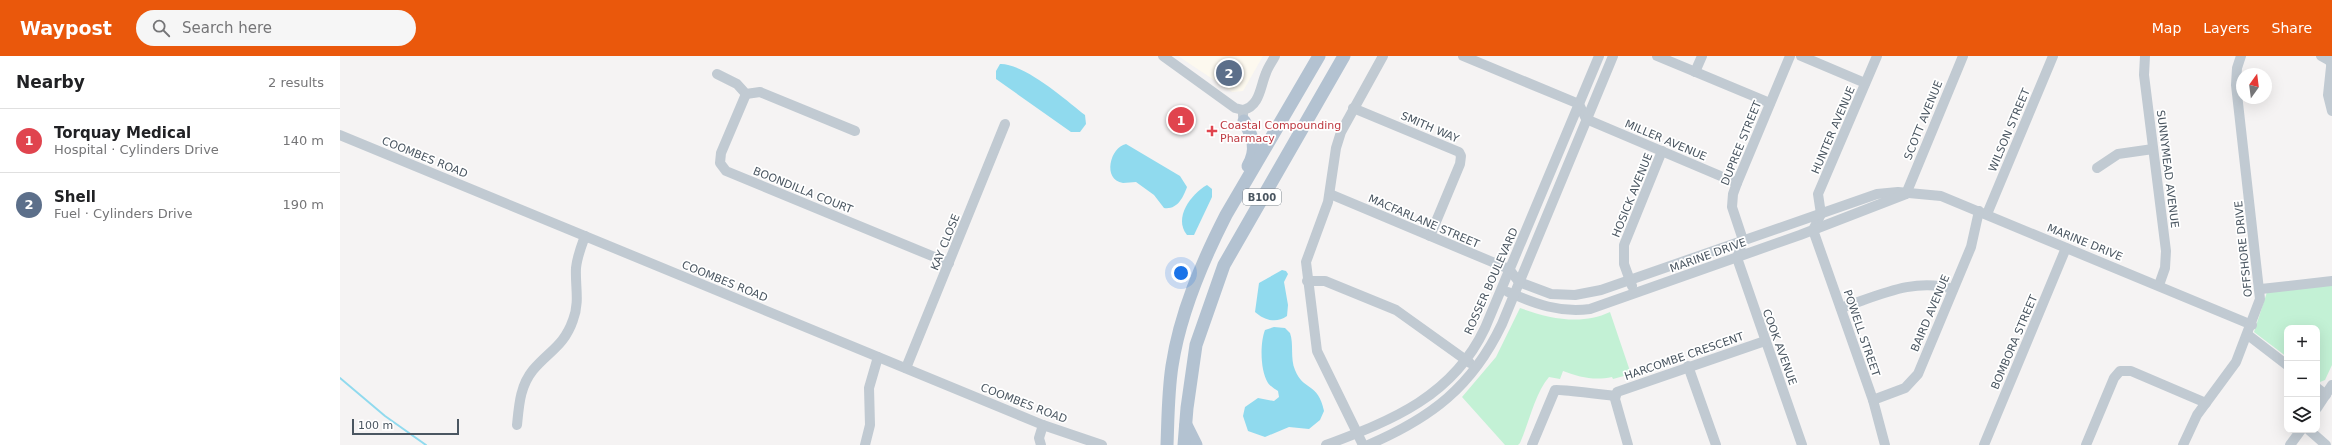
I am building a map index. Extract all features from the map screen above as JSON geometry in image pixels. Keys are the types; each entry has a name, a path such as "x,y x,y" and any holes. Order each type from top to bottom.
{"main road":[{"name":"B100","path":"1167,445 1170,378 1180,328 1202,266 1226,215 1319,56"},
{"name":"B100","path":"1184,445 1196,345 1224,265 1344,56"},
{"path":"1226,215 1230,200 1254,152 1252,134 1243,115"},
{"path":"1186,425 1196,445"}],"street":[{"path":"1163,56 1243,115 1257,99 1266,73 1275,56"},
{"path":"1363,445 1317,351 1307,281 1307,254 1330,194 1338,139 1353,108 1383,56"},
{"path":"1463,56 1578,104 1586,119"},
{"name":"ROSSER BOULEVARD","path":"1326,445 1357,434 1398,416 1427,398 1449,379 1465,360 1480,338 1598,56"},
{"path":"1368,445 1399,431 1436,409 1456,391 1477,368 1496,336 1514,295 1613,56"},
{"path":"1657,56 1770,103"},
{"path":"1695,72 1702,56"},
{"name":"DUPREE STREET","path":"1743,240 1732,207 1733,194 1790,56"},
{"path":"1801,56 1865,83"},
{"name":"HUNTER AVENUE","path":"1820,214 1818,194 1877,56"},
{"name":"SCOTT AVENUE","path":"1906,194 1963,56"},
{"name":"WILSON STREET","path":"1983,212 2053,56"},
{"name":"SUNNYMEAD AVENUE","path":"2145,56 2144,76 2166,251 2165,268 2159,285"},
{"name":"OFFSHORE DRIVE","path":"2183,445 2193,423 2230,370 2248,335 2259,306 2261,289 2236,85 2237,68 2241,56"},
{"path":"2329,61 2328,95 2332,108"},
{"path":"716,74 737,84 746,94 760,92 855,131"},
{"name":"BOONDILLA COURT","path":"746,94 721,153 720,163 726,171 949,263"},
{"name":"SMITH WAY","path":"1353,108 1459,152 1461,156 1460,164 1430,236"},
{"name":"MILLER AVENUE","path":"1586,119 1737,182"},
{"name":"KAY CLOSE","path":"906,368 1005,124"},
{"name":"COOMBES ROAD","path":"340,135 1043,425 1102,445"},
{"path":"2096,168 2118,154 2153,149"},
{"name":"HOSICK AVENUE","path":"1635,294 1623,257 1624,245 1662,151"},
{"name":"MARINE DRIVE","path":"1519,282 1551,294 1575,296 1630,280 1877,194 1889,192 1906,194 1919,193 1941,196 1983,212 2252,325"},
{"name":"MACFARLANE STREET","path":"1330,194 1510,269"},
{"name":"MARINE DRIVE","path":"1501,289 1550,309 1576,310 1595,307 1737,258 1906,194"},
{"name":"BAIRD AVENUE","path":"1873,400 1904,388 1915,379 1971,247 1983,212"},
{"path":"1813,230 1820,214"},
{"name":"POWELL STREET","path":"1813,230 1873,400 1885,445"},
{"path":"517,424 520,398 525,384 535,368 561,343 573,320 578,296 577,262 585,236"},
{"path":"1737,258 1743,240"},
{"name":"BOMBORA STREET","path":"1984,445 2066,248"},
{"name":"COOK AVENUE","path":"1737,258 1802,445"},
{"path":"1510,269 1519,282"},
{"path":"1307,281 1325,281 1396,310 1477,368"},
{"path":"2261,289 2332,281"},
{"path":"1841,308 1908,286 1935,284 1953,289"},
{"path":"2248,335 2284,363"},
{"name":"HARCOMBE CRESCENT","path":"1616,396 1620,390 1765,341"},
{"path":"865,445 870,425 869,388 878,357"},
{"path":"1688,366 1716,445"},
{"path":"2086,445 2114,378 2120,371 2131,372 2206,403"},
{"path":"2320,404 2332,385"},
{"path":"1532,445 1555,390 1562,389 1581,394 1616,396 1628,445"},
{"path":"2320,390 2326,395"},
{"path":"1041,445 1039,438 1043,425"},
{"path":"2290,445 2299,433"},
{"path":"2312,433 2326,445"}],"shaded area":[{"path":"1178,56 1263,56 1243,91 1232,92"}],"green space":[{"path":"2332,285 2332,365 2325,380 2320,382 2320,325 2284,325 2284,355 2254,332 2267,292"},
{"path":"1520,308 1542,315 1576,320 1588,319 1610,312 1631,374 1613,379 1612,377 1599,379 1581,377 1563,371 1560,379 1549,377 1536,400 1520,443 1518,445 1505,445 1462,397 1496,357"}],"water":[{"path":"1000,64 1010,65 1021,69 1056,92 1085,115 1086,124 1080,132 1071,132 996,79 996,71"},
{"path":"1126,144 1180,176 1187,187 1184,195 1176,205 1169,208 1164,208 1154,195 1136,182 1123,183 1116,181 1112,176 1111,170 1112,157 1120,146"},
{"path":"1207,185 1212,189 1212,197 1194,235 1187,235 1183,228 1183,214 1190,200"},
{"path":"1282,270 1286,271 1288,274 1284,282 1288,305 1287,316 1279,320 1266,319 1255,312 1259,283"},
{"path":"1274,327 1285,328 1290,333 1293,361 1298,377 1318,395 1324,411 1320,420 1309,429 1289,427 1265,437 1248,431 1243,416 1245,407 1258,398 1274,401 1279,397 1278,391 1269,384 1265,378 1262,364 1263,335 1265,330"}],"waterway":[{"path":"340,378 385,416 426,445"}],"place":[{"name":"Shell","path":"1229,73"},
{"name":"Torquay Medical","path":"1181,120"},
{"name":"Coastal Compounding Pharmacy","path":"1212,131"}]}
